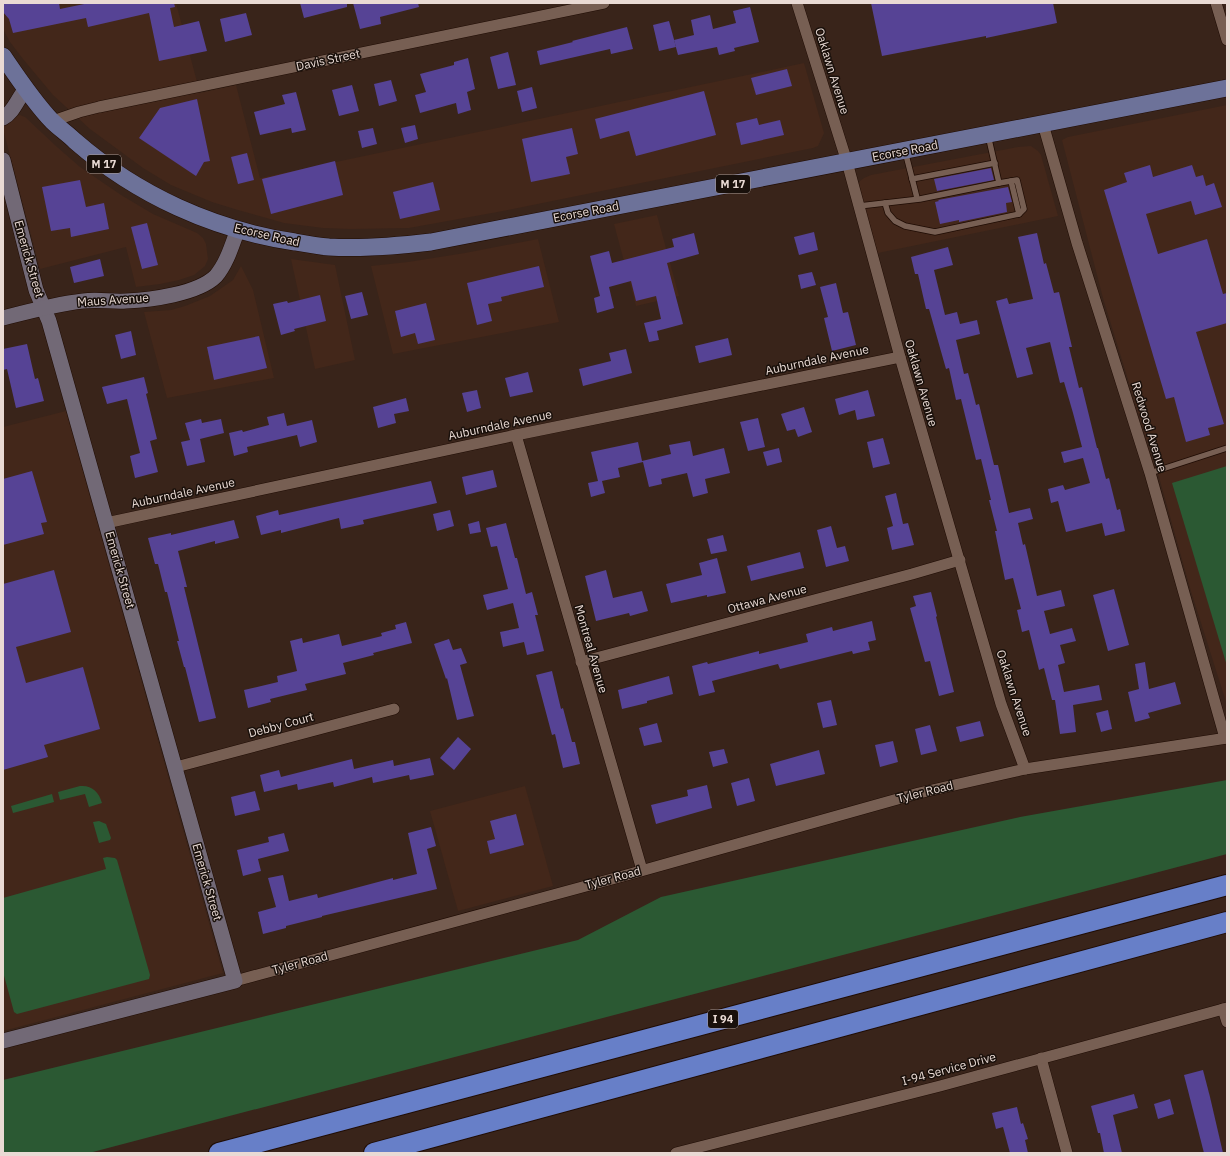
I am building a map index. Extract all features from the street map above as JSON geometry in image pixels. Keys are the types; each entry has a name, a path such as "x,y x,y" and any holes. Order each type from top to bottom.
{"highway":[{"name":"I 94","path":"219,1153 1227,885"},
{"path":"374,1153 1227,922"}],"main road":[{"name":"Ecorse Road","path":"3,56 26,90 53,121 91,155 154,196 202,218 281,240 318,246 368,248 432,242 1227,88"}],"street":[{"name":"Davis Street","path":"53,121 99,106 604,3"},
{"name":"Oaklawn Avenue","path":"797,3 847,162 900,357 1001,704 1026,769"},
{"path":"1216,3 1227,40"},
{"path":"3,118 9,115 20,95 26,90"},
{"name":"Redwood Avenue","path":"1042,124 1077,243 1150,473 1226,738"},
{"name":"Emerick Street","path":"3,160 36,290 49,321 176,767 235,981"},
{"name":"Maus Avenue","path":"3,318 43,307 85,301 127,301 182,294 198,287 215,276 228,255 238,229"},
{"name":"Auburndale Avenue","path":"106,523 516,435 900,357"},
{"name":"Montreal Avenue","path":"516,435 642,870"},
{"name":"Ottawa Avenue","path":"581,662 960,560"},
{"name":"Debby Court","path":"176,767 394,709"},
{"name":"Tyler Road","path":"3,1040 235,981 920,793 1026,769 1226,738"},
{"path":"1225,1008 1227,1022"},
{"name":"I-94 Service Drive","path":"676,1153 940,1086 1225,1008"},
{"path":"1041,1058 1067,1153"}],"lane":[{"path":"988,134 999,183"},
{"path":"905,151 917,198"},
{"path":"912,179 995,163"},
{"path":"858,206 917,198 920,199 1011,181 1019,214 935,232 912,228 895,221 888,212 885,203"},
{"path":"1150,473 1227,448"}],"shaded area":[{"path":"3,3 176,3 200,93 236,85 260,178 804,63 824,133 818,146 813,148 503,211 409,228 323,228 284,223 212,202 171,185 143,168 90,129 53,95 10,42 3,29"},
{"path":"1227,105 1227,705 1190,588 1151,448 1147,441 1103,298 1062,140 1068,137"},
{"path":"20,115 25,117 80,167 121,195 153,214 197,233 203,238 206,244 208,259 205,266 194,275 179,280 136,287 126,247 40,269 3,129 5,124 16,116"},
{"path":"1031,146 1041,155 1058,216 873,254 858,189 860,181 864,178 871,175 1018,147"},
{"path":"657,215 679,296 636,306 614,224"},
{"path":"538,239 559,322 393,354 371,266 465,253"},
{"path":"291,259 335,265 355,360 315,369"},
{"path":"241,266 253,290 274,378 167,398 144,312 171,310 210,296 233,280"},
{"path":"66,411 223,973 3,1031 3,427"},
{"path":"525,786 553,886 458,911 430,811"}],"green space":[{"path":"1227,466 1227,666 1172,483"},
{"path":"1227,780 1227,854 89,1153 3,1153 3,1080 578,940 661,897 1020,817"},
{"path":"80,786 88,787 94,790 102,803 89,807 85,794 60,800 58,792"},
{"path":"52,794 54,802 13,813 11,806"},
{"path":"99,821 106,824 111,838 110,840 99,843 93,822"},
{"path":"103,858 115,858 117,860 150,975 149,979 17,1014 14,1012 3,972 3,898 106,869"}],"building":[{"path":"3,3 59,3 60,9 89,3 174,3 175,7 170,8 174,27 199,21 207,51 159,61 149,13 88,27 86,18 13,33 9,19 3,12"},
{"path":"300,3 347,3 347,7 304,18"},
{"path":"353,3 418,3 419,7 380,17 381,24 360,29"},
{"path":"871,3 1053,3 1057,23 986,38 986,36 882,56"},
{"path":"750,7 759,42 734,48 735,51 719,55 717,47 678,55 674,40 694,35 691,20 710,15 713,29 736,23 733,11"},
{"path":"246,13 252,35 225,42 220,19"},
{"path":"669,21 676,47 659,51 653,25"},
{"path":"627,27 633,49 611,54 610,49 540,65 537,51"},
{"path":"508,52 516,85 498,89 490,57"},
{"path":"468,58 475,89 467,92 471,110 458,114 456,103 420,113 415,95 426,92 420,74 454,65 454,62"},
{"path":"787,69 792,86 756,95 751,78"},
{"path":"391,80 397,101 379,106 374,84"},
{"path":"352,85 359,111 339,116 332,90"},
{"path":"532,87 537,108 522,112 517,91"},
{"path":"704,91 716,135 636,156 629,131 600,139 595,119"},
{"path":"296,92 306,130 292,133 291,128 260,135 254,112 285,104 282,95"},
{"path":"197,99 210,161 204,162 196,176 139,138 160,108"},
{"path":"757,118 759,125 780,120 784,135 741,145 736,123"},
{"path":"415,125 418,139 405,143 401,128"},
{"path":"373,128 377,144 362,148 358,131"},
{"path":"572,128 578,154 566,157 570,174 531,182 522,139"},
{"path":"247,153 254,180 238,184 231,157"},
{"path":"335,161 343,195 271,214 262,179"},
{"path":"1150,165 1153,177 1192,165 1196,177 1203,175 1206,186 1214,183 1222,207 1195,215 1191,201 1146,214 1158,254 1207,239 1223,294 1227,293 1227,323 1196,332 1224,424 1208,428 1210,435 1186,442 1174,397 1166,399 1104,190 1127,182 1124,173"},
{"path":"991,168 994,180 937,191 934,179"},
{"path":"80,180 86,207 104,203 109,229 71,237 70,228 51,231 42,187"},
{"path":"433,182 440,210 400,219 393,192"},
{"path":"1008,187 1012,202 1006,203 1007,212 959,222 959,220 940,224 935,202 939,201 938,200"},
{"path":"147,223 158,265 142,269 131,227"},
{"path":"814,232 818,250 799,255 794,237"},
{"path":"694,233 699,254 667,263 683,324 657,331 659,340 649,342 644,323 661,319 656,296 636,301 631,281 609,287 614,308 597,313 594,298 600,296 590,256 609,251 612,263 674,247 672,239"},
{"path":"1037,233 1044,264 1046,263 1054,293 1059,292 1072,347 1069,347 1079,388 1082,387 1106,479 1109,478 1117,510 1120,509 1125,531 1105,536 1102,523 1066,532 1058,501 1051,503 1048,489 1063,485 1065,490 1090,483 1083,458 1064,463 1061,452 1082,447 1073,413 1064,382 1060,383 1050,342 1026,348 1033,374 1017,378 996,301 1007,298 1009,304 1033,299 1018,237"},
{"path":"948,247 953,265 934,270 945,315 957,312 960,324 977,320 980,334 956,340 964,374 968,373 976,405 979,404 994,465 998,465 1009,513 1030,508 1033,519 1018,523 1023,545 1025,544 1037,596 1061,590 1065,606 1044,611 1050,634 1072,628 1076,641 1060,645 1065,663 1058,665 1064,692 1099,685 1102,700 1073,705 1076,732 1060,734 1055,700 1052,700 1044,668 1039,670 1029,630 1022,632 1017,610 1021,609 1013,578 1005,580 995,531 997,531 989,500 991,500 981,459 976,460 961,399 956,400 949,368 946,369 929,309 926,309 918,274 915,274 911,257"},
{"path":"100,259 104,276 74,283 70,267"},
{"path":"539,266 544,287 501,297 502,301 488,304 492,321 477,325 467,283"},
{"path":"812,272 816,285 801,289 798,275"},
{"path":"836,283 843,313 848,312 856,345 832,351 824,318 828,317 820,287"},
{"path":"362,292 368,315 351,319 345,296"},
{"path":"320,295 326,321 294,329 295,331 281,335 273,304 287,301 288,303"},
{"path":"426,303 435,340 418,344 415,333 401,337 395,311"},
{"path":"131,331 136,355 121,359 115,335"},
{"path":"259,336 267,368 214,380 207,347"},
{"path":"728,338 732,355 699,363 695,346"},
{"path":"27,344 35,379 38,378 44,401 16,408 7,369 3,370 3,349"},
{"path":"626,349 632,373 583,386 579,369 611,361 609,353"},
{"path":"528,372 533,392 510,397 505,378"},
{"path":"144,377 148,393 146,394 157,439 150,441 158,472 135,478 130,456 140,453 127,399 107,404 102,387"},
{"path":"477,390 481,408 467,412 462,393"},
{"path":"868,390 875,416 857,420 855,410 839,415 835,399"},
{"path":"406,398 409,411 394,414 396,423 378,428 373,407"},
{"path":"804,407 812,432 798,437 795,429 787,431 781,414"},
{"path":"284,413 287,426 312,420 317,442 300,447 297,435 247,447 248,452 234,456 229,433 242,430 243,432 269,425 267,417"},
{"path":"758,418 765,447 748,451 740,422"},
{"path":"201,419 202,423 221,419 224,433 200,439 205,462 187,466 181,442 190,440 185,423"},
{"path":"883,438 890,464 873,468 867,442"},
{"path":"690,441 693,456 724,448 730,473 705,479 708,493 693,497 687,473 661,479 662,484 649,487 643,462 618,468 620,477 602,481 605,493 591,497 588,483 598,481 591,452 638,442 642,461 671,454 669,445"},
{"path":"779,448 782,462 767,466 763,452"},
{"path":"493,470 497,487 466,495 462,477"},
{"path":"32,471 47,522 41,523 44,534 3,545 3,479"},
{"path":"431,481 437,503 363,520 364,524 341,529 339,518 281,533 281,530 261,535 256,516 278,510 279,515"},
{"path":"896,493 903,524 908,523 914,545 892,550 887,528 893,526 885,496"},
{"path":"450,510 454,526 437,531 433,514"},
{"path":"234,520 239,538 215,544 215,541 178,551 187,587 184,587 216,718 199,722 177,641 179,641 167,592 165,592 158,564 155,564 148,538 171,533 171,535"},
{"path":"479,521 481,532 470,534 468,524"},
{"path":"506,523 526,594 532,592 538,615 535,615 544,651 527,655 524,642 503,647 500,632 519,628 513,603 487,610 483,595 508,589 497,546 491,547 486,528"},
{"path":"831,526 837,548 845,546 849,561 826,567 817,530"},
{"path":"723,535 727,551 711,554 707,539"},
{"path":"800,552 804,568 751,581 747,566"},
{"path":"717,558 726,593 707,597 707,595 671,603 666,584 702,575 699,563"},
{"path":"54,570 71,632 16,647 26,683 83,667 100,729 44,745 48,757 3,770 3,584"},
{"path":"606,570 613,598 642,591 648,611 630,616 629,613 596,621 585,576"},
{"path":"1114,589 1129,645 1108,651 1093,595"},
{"path":"931,592 954,692 939,696 930,661 925,662 910,608 916,606 913,596"},
{"path":"872,621 876,640 868,642 870,650 853,654 852,651 780,669 778,664 712,681 715,692 699,696 692,666 707,662 708,664 759,651 759,654 808,642 806,634 832,627 833,631"},
{"path":"406,622 412,643 373,653 374,655 343,663 346,674 305,684 307,690 270,699 271,702 248,708 244,690 278,682 277,676 297,671 290,641 302,638 303,643 339,634 342,646 382,636 381,633 396,629 395,625"},
{"path":"449,639 453,650 461,648 467,663 460,665 474,716 457,720 447,678 446,679 434,644"},
{"path":"1145,662 1149,689 1175,682 1181,704 1148,713 1150,718 1135,722 1128,692 1139,689 1135,664"},
{"path":"552,671 561,709 563,708 572,742 575,742 580,764 563,768 555,734 552,735 536,675"},
{"path":"669,676 673,694 647,701 647,703 622,709 618,690"},
{"path":"831,700 837,725 823,728 817,703"},
{"path":"1108,710 1112,729 1101,732 1096,713"},
{"path":"980,721 984,736 960,742 956,727"},
{"path":"657,723 662,742 644,746 639,728"},
{"path":"930,725 937,751 921,755 915,729"},
{"path":"458,737 471,749 454,770 440,758"},
{"path":"893,741 898,762 880,767 875,745"},
{"path":"724,749 728,763 713,767 709,752"},
{"path":"819,750 825,774 776,786 770,764"},
{"path":"430,758 434,775 410,780 409,775 373,783 372,777 334,787 333,782 298,790 297,784 264,792 260,775 279,770 281,777 352,759 354,769 393,760 394,766"},
{"path":"749,778 755,801 737,806 731,783"},
{"path":"707,785 712,808 656,824 651,805 688,796 687,790"},
{"path":"255,791 260,810 235,816 231,797"},
{"path":"516,814 524,845 490,854 487,841 495,839 490,821"},
{"path":"431,827 436,846 427,849 437,889 322,916 263,934 258,912 276,907 268,878 283,875 289,901 317,894 318,898 393,878 393,880 417,874 408,833"},
{"path":"284,833 289,851 258,859 261,871 243,876 237,850 269,842 268,837"},
{"path":"1203,1070 1223,1153 1204,1153 1184,1075"},
{"path":"1134,1094 1138,1108 1113,1115 1122,1153 1104,1153 1100,1133 1098,1133 1091,1106"},
{"path":"1170,1099 1174,1114 1158,1119 1154,1104"},
{"path":"1017,1107 1021,1124 1023,1123 1028,1139 1025,1140 1028,1153 1010,1153 1003,1127 996,1129 992,1113"}]}
